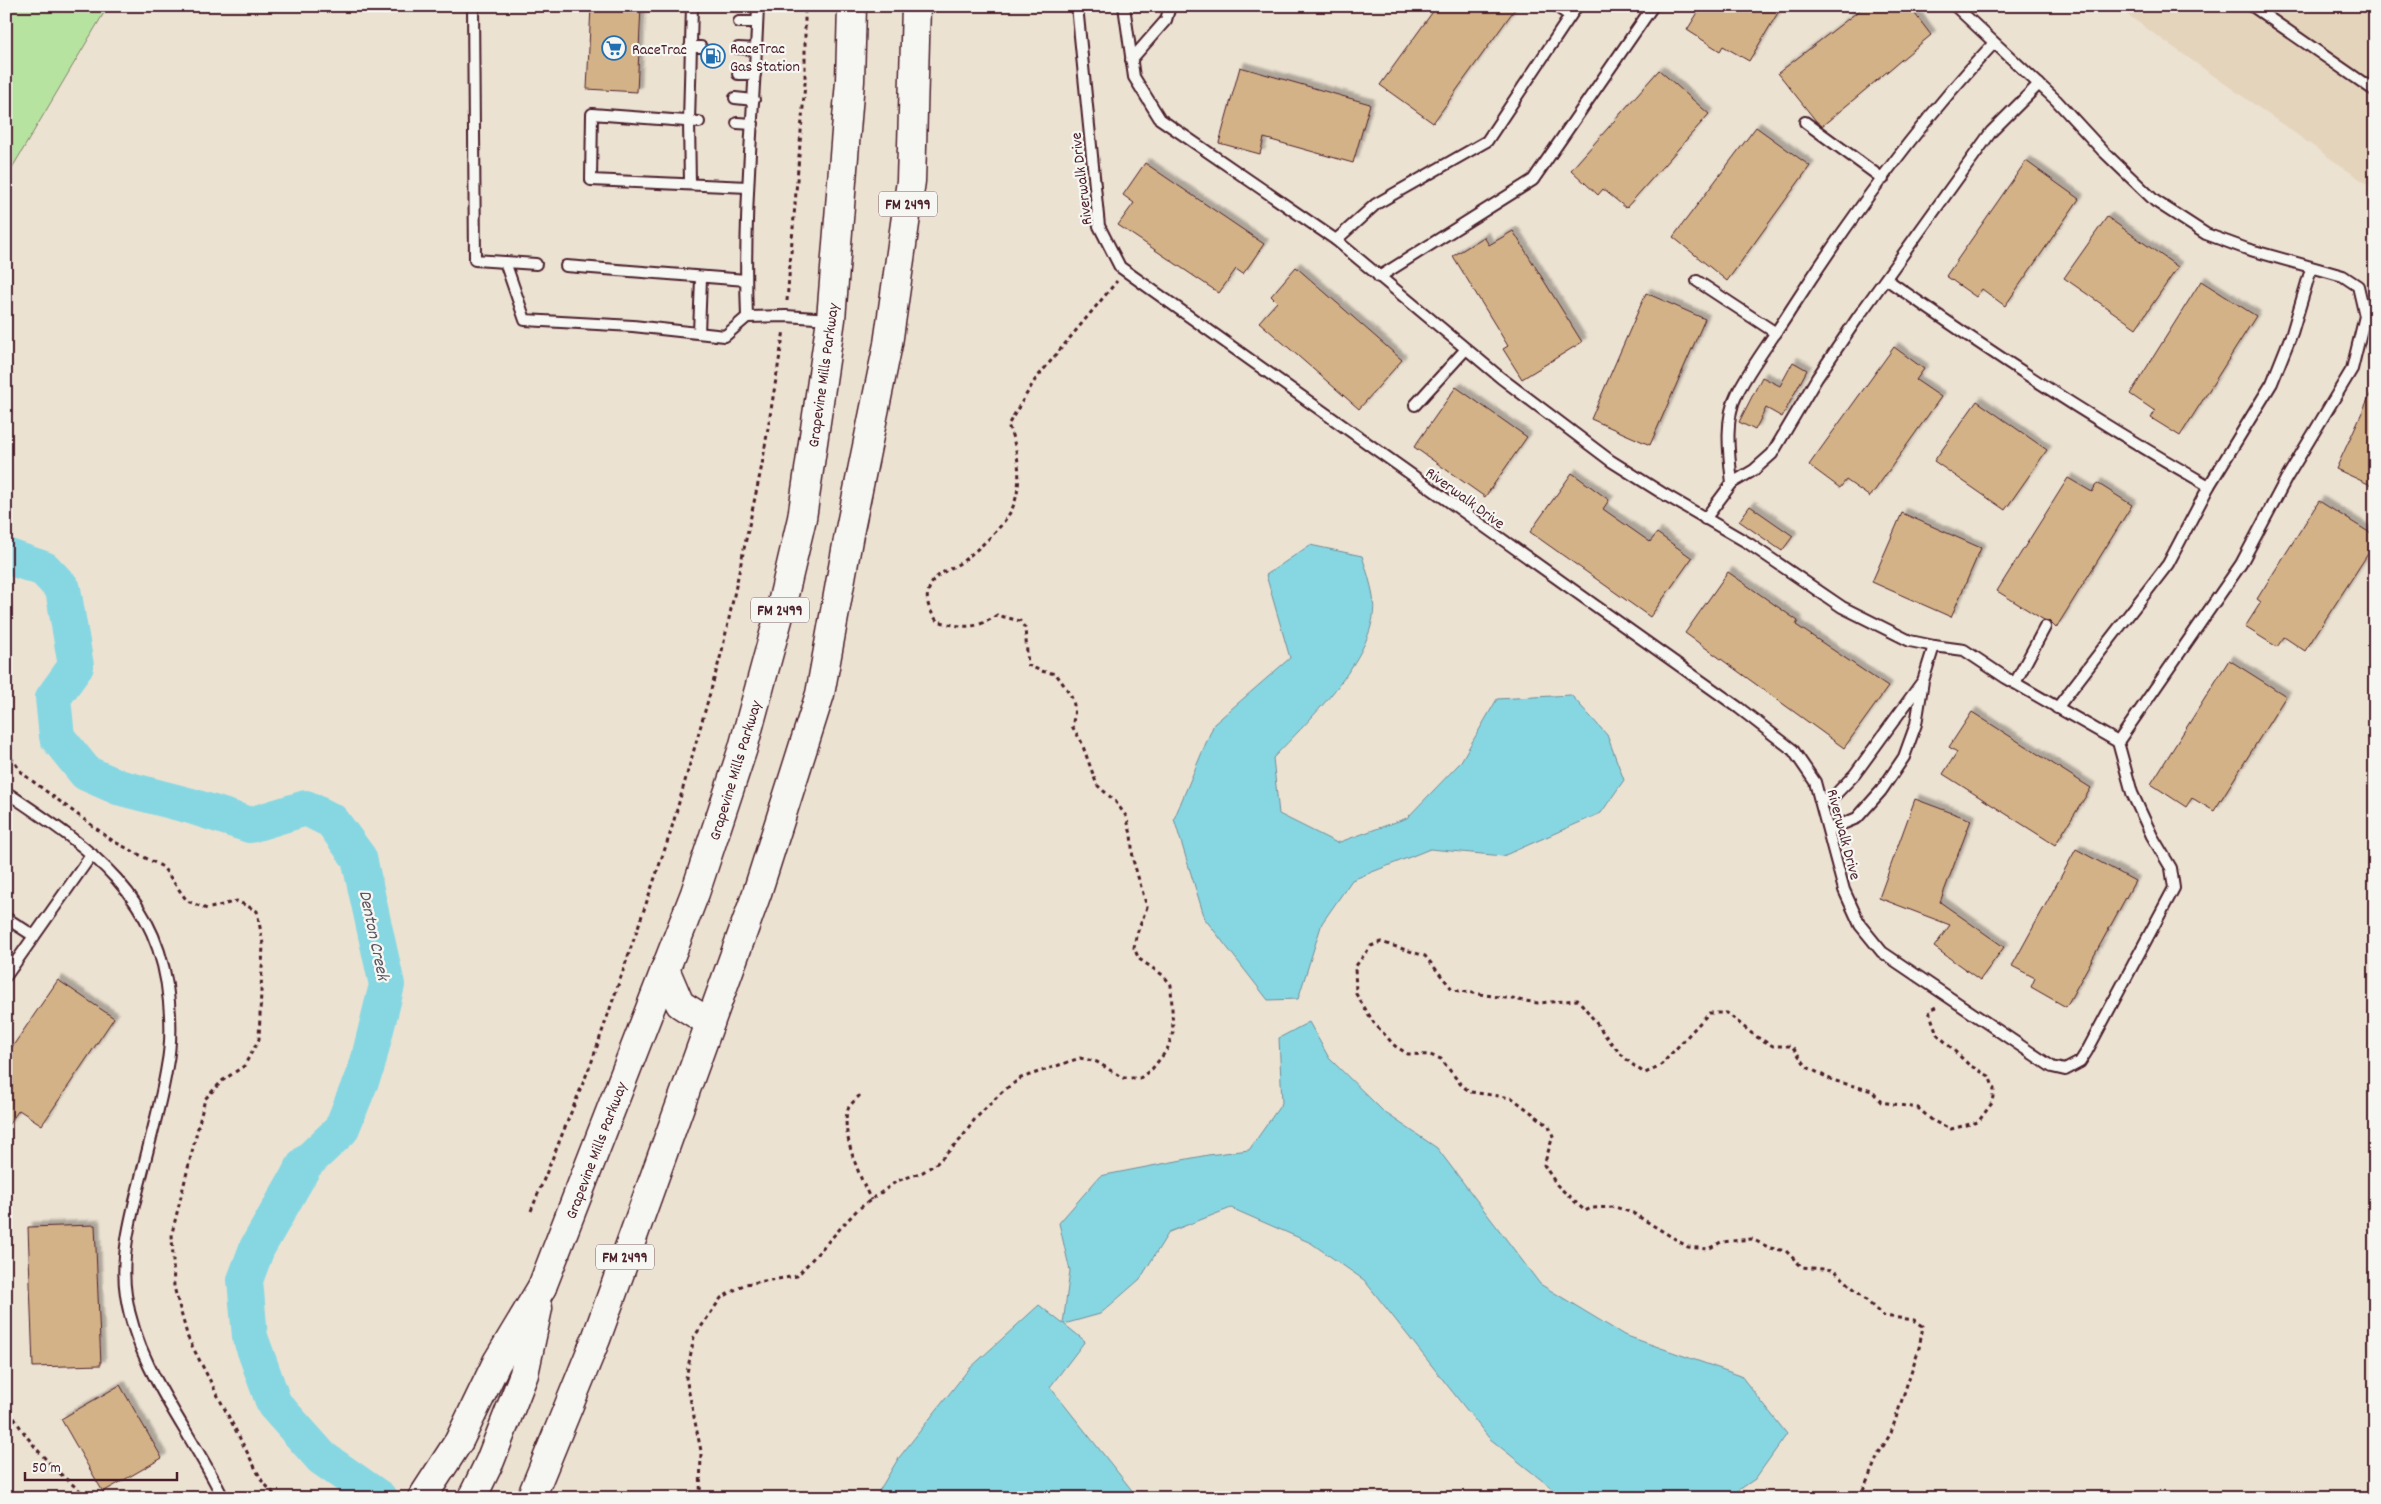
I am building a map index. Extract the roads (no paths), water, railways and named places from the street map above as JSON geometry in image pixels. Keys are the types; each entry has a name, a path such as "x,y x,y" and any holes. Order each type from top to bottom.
{"main road":[{"name":"Grapevine Mills Parkway","path":"472,1498 490,1461 524,1374 542,1287 696,893 740,757 780,612 802,518 831,319 850,81 852,6"},
{"name":"FM 2499","path":"533,1494 596,1339 710,1023 756,893 820,694 849,534 888,344 912,181 916,6"},
{"path":"665,969 680,1004 710,1023"},
{"path":"422,1498 459,1441 497,1362 542,1287"}],"lane":[{"path":"473,6 475,260 536,264"},
{"path":"690,183 695,72 690,47 697,21 692,6"},
{"path":"747,317 748,187 753,124 758,6"},
{"name":"Riverwalk Drive","path":"1077,6 1098,226 1120,267 1739,708 1793,750 1815,782 1822,800 1844,890 1860,925 1882,952 2052,1067 2065,1070 2080,1062 2087,1051 2174,888 2172,868 2152,836 2132,793 2118,742"},
{"path":"1124,6 1134,77 1160,119 1336,240 1466,349 1611,460 1748,543 1842,608 1910,641 1964,650 2015,683 2118,742 2241,564 2286,479 2352,369 2365,316 2358,286 2343,276 2311,269 2206,234 2155,201 2038,84 1954,6"},
{"path":"1131,60 1166,20 1170,6"},
{"path":"1556,6 1570,16"},
{"path":"1336,240 1376,204 1488,141 1577,6"},
{"path":"1379,277 1533,180 1653,6"},
{"path":"2252,6 2375,91"},
{"path":"739,22 757,22"},
{"path":"1732,483 1727,438 1736,395 1813,276 1883,179 1949,91 1993,44"},
{"path":"690,47 701,47"},
{"path":"738,48 756,49"},
{"path":"738,74 755,74"},
{"path":"1706,519 1732,483 1754,470 1772,454 1817,378 1991,132 2038,84"},
{"path":"735,98 754,100"},
{"path":"694,122 592,114 591,180 748,187"},
{"path":"1805,122 1883,179"},
{"path":"737,123 753,124"},
{"path":"505,262 524,320 633,326 725,336 747,317 786,316 831,319"},
{"path":"566,266 746,280"},
{"path":"2057,708 2168,564 2209,486 2272,383 2292,333 2311,269"},
{"path":"699,333 701,278"},
{"path":"1886,279 1979,345 2128,440 2209,486"},
{"path":"1697,281 1776,333"},
{"path":"1415,405 1466,349"},
{"path":"2015,683 2045,627"},
{"path":"1828,830 1857,818 1881,790 1904,757 1916,724 1923,682 1934,646"},
{"path":"1822,800 1835,795 1855,774 1923,682"},
{"path":"6,792 92,854 129,892 147,919 158,947 167,983 170,1016 168,1065 128,1226 126,1294 134,1328 147,1359 223,1498"},
{"path":"6,976 92,854"},
{"path":"6,918 34,936"}],"water":[{"path":"1310,545 1362,556 1373,597 1373,618 1366,640 1355,662 1340,684 1305,725 1273,758 1279,814 1337,843 1407,818 1460,763 1497,699 1571,695 1607,735 1624,780 1601,813 1503,856 1430,849 1352,880 1322,923 1298,999 1268,1000 1205,919 1174,819 1214,724 1290,658 1266,575"},
{"path":"1309,1022 1329,1058 1384,1112 1437,1148 1540,1284 1624,1335 1741,1376 1787,1434 1755,1479 1727,1498 1564,1498 1489,1438 1364,1280 1311,1243 1231,1208 1169,1232 1140,1279 1100,1314 1064,1324 1085,1341 1050,1387 1138,1498 875,1498 898,1459 968,1370 1039,1305 1063,1324 1070,1271 1059,1223 1100,1176 1208,1155 1249,1150 1282,1103 1279,1038"}],"waterway":[{"name":"Denton Creek","path":"6,556 44,569 63,589 76,666 53,698 57,737 86,773 118,787 191,806 250,825 306,808 332,821 359,858 387,985 367,1066 341,1130 305,1164 257,1248 245,1280 250,1337 274,1404 322,1458 379,1498"}],"place":[{"name":"RaceTrac","path":"614,48"},
{"name":"RaceTrac Gas Station","path":"713,56"}]}
